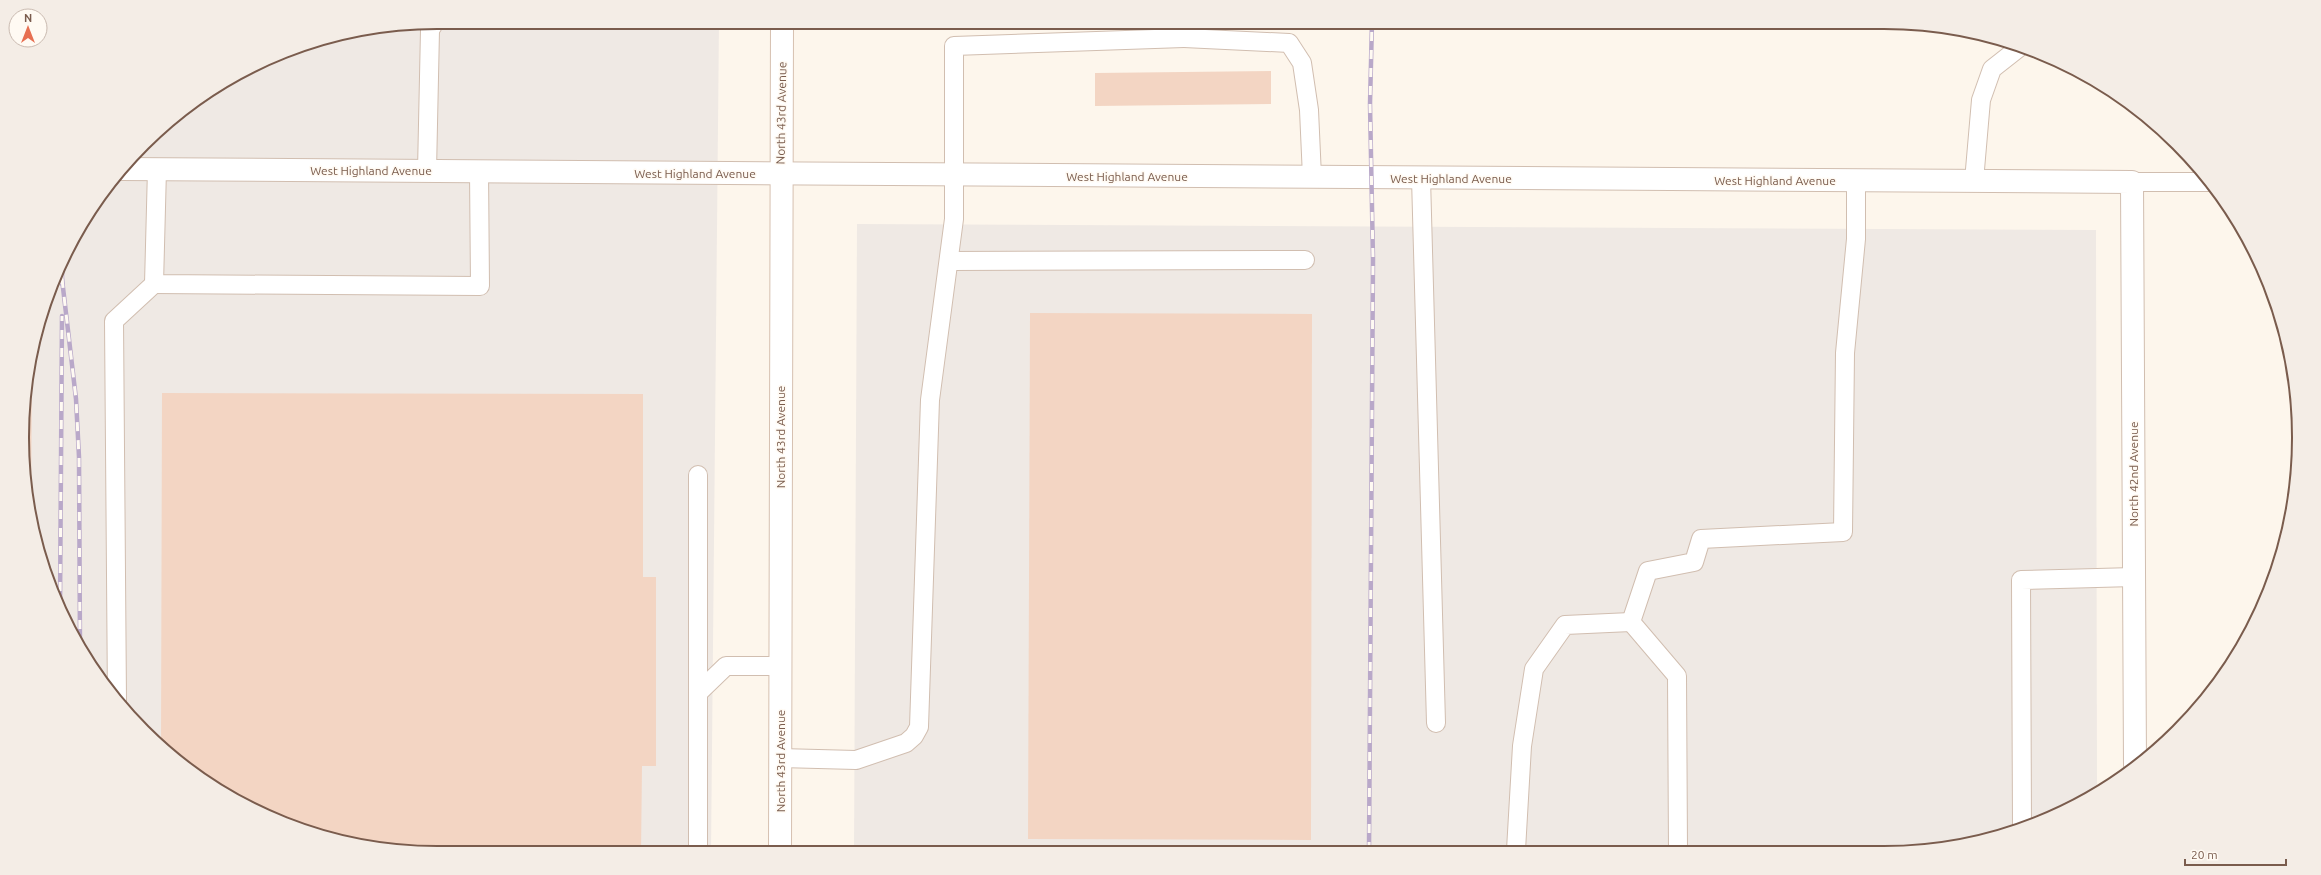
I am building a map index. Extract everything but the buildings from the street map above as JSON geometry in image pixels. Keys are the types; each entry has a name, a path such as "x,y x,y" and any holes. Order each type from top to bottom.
{"street":[{"name":"North 43rd Avenue","path":"780,846 782,29"},
{"name":"West Highland Avenue","path":"129,169 2132,182"},
{"name":"North 42nd Avenue","path":"2132,182 2135,760"}],"lane":[{"path":"427,171 430,29"},
{"path":"1177,29 1184,38"},
{"path":"780,758 856,760 906,743 914,736 919,727 930,400 954,219 954,46 1184,38 1289,43 1302,63 1310,110 1312,177"},
{"path":"1974,181 1981,100 1992,69 2015,51"},
{"path":"154,284 157,169"},
{"path":"117,691 114,321 154,284 480,286 479,171"},
{"path":"1421,178 1436,723"},
{"path":"1631,622 1648,571 1694,562 1701,539 1843,532 1845,353 1856,239 1856,180"},
{"path":"2132,182 2202,182"},
{"path":"949,261 1305,260"},
{"path":"698,475 698,846"},
{"path":"2022,821 2021,580 2134,577"},
{"path":"1631,622 1677,676 1678,846"},
{"path":"1516,846 1522,746 1534,669 1565,625 1631,622"},
{"path":"698,693 726,666 780,666"}],"shaded area":[{"path":"438,29 719,29 711,846 438,846 384,843 332,832 281,815 233,791 189,762 168,745 130,707 113,686 84,642 60,594 51,569 43,543 32,491 29,438 30,411 32,384 43,332 60,281 71,257 84,233 113,189 130,168 168,130 211,98 233,84 281,60 332,43 384,32"},
{"path":"857,224 2096,230 2097,785 2064,804 2040,815 1989,832 1937,843 1884,846 854,846"}],"railway":[{"path":"1369,846 1373,259 1370,104 1372,29"},
{"path":"62,277 62,284"},
{"path":"62,279 76,399 79,457 80,634"},
{"path":"60,594 62,316"}]}
